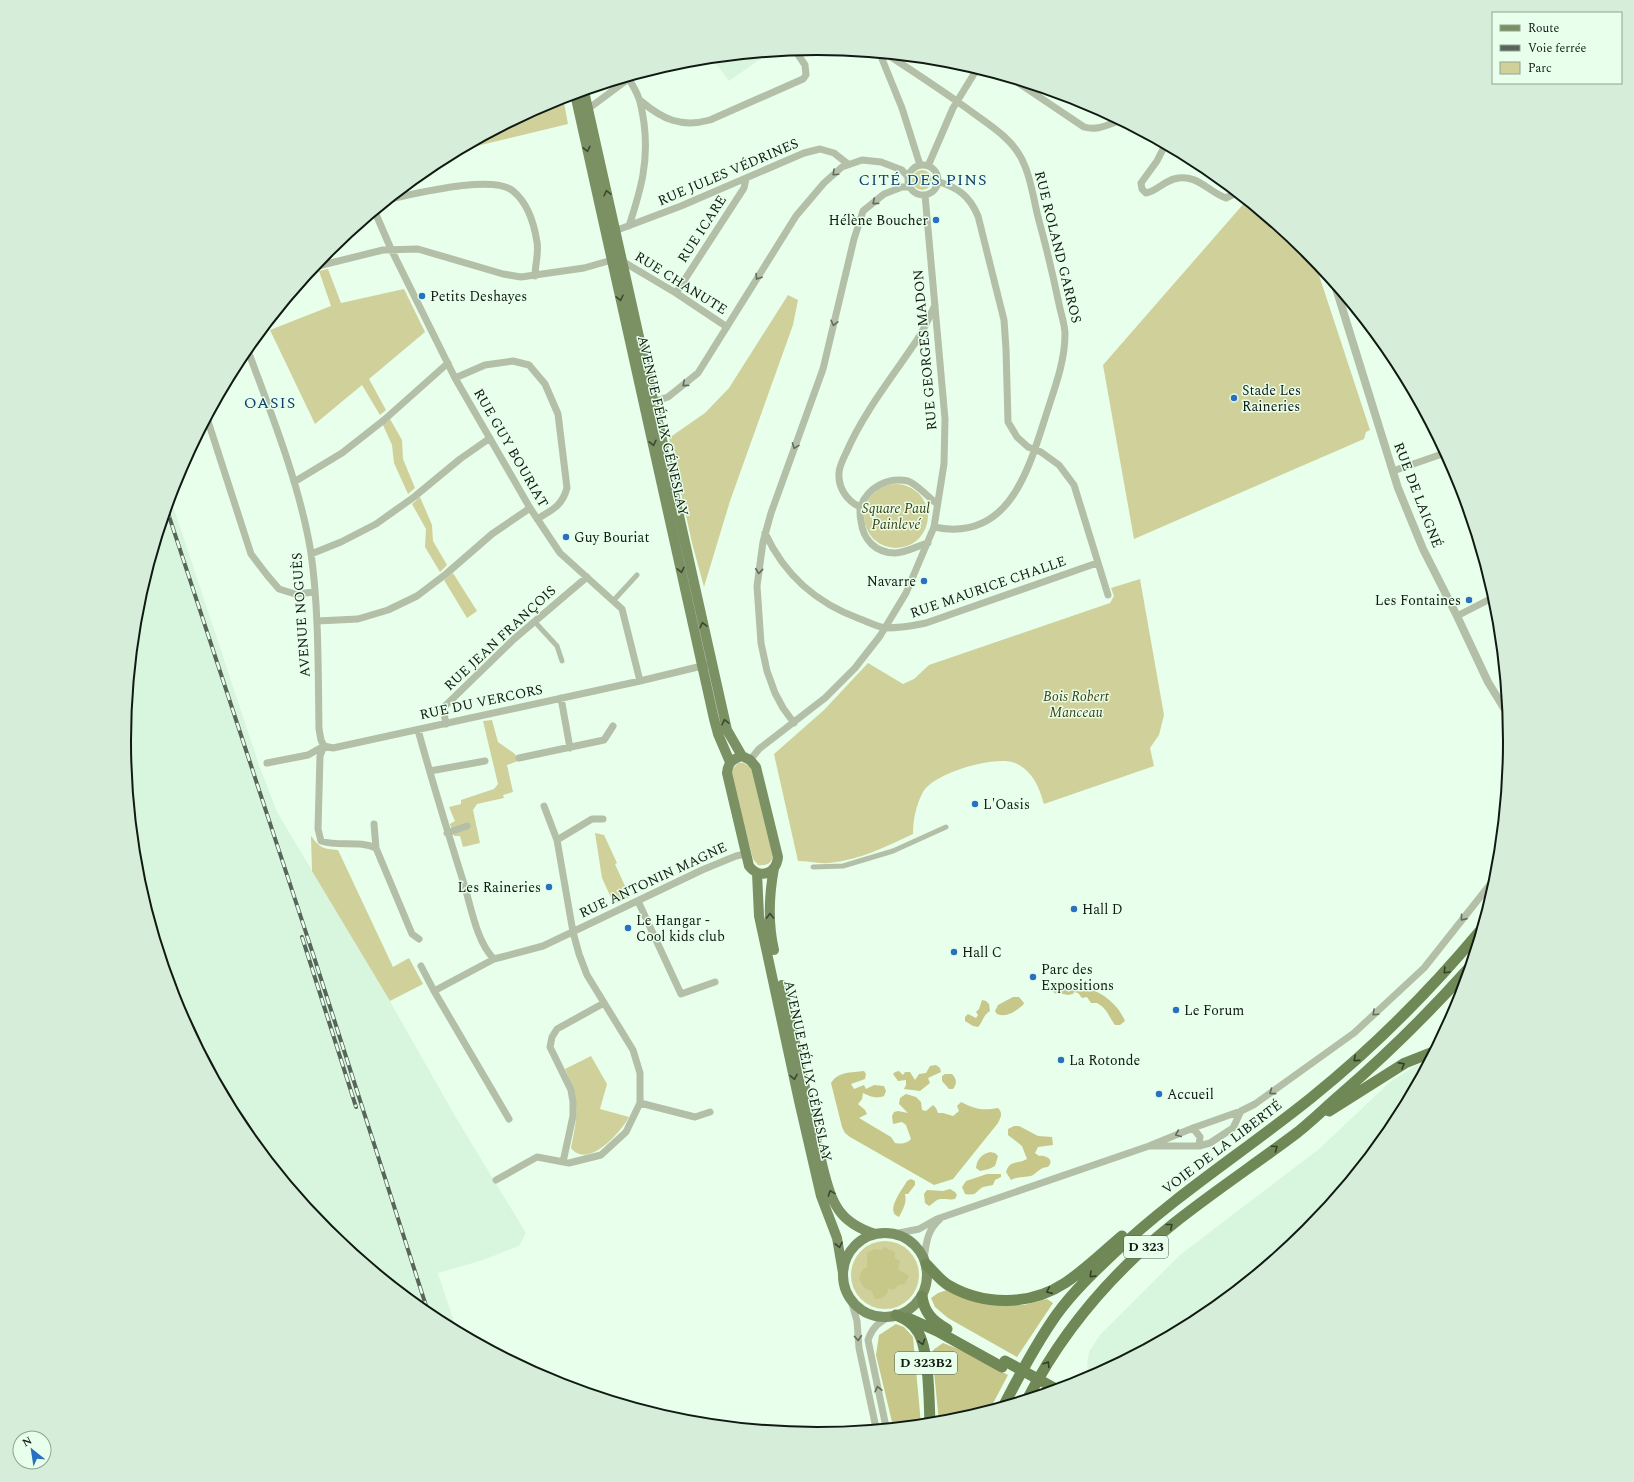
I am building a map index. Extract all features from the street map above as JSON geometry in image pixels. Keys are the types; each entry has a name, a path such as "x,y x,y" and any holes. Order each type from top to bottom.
{"highway":[{"name":"VOIE DE LA LIBERTÉ","path":"1006,1401 1038,1342 1058,1313 1082,1285 1133,1236 1202,1180 1310,1098 1364,1052 1411,1007 1474,937"},
{"name":"D 323","path":"1031,1393 1044,1368 1075,1322 1122,1269 1172,1225 1299,1131 1408,1032 1462,976"},
{"path":"1299,1131 1405,1063 1426,1055"},
{"path":"925,1262 947,1284 969,1295 983,1299 1008,1301 1042,1294 1065,1283 1159,1206 1202,1180"},
{"path":"922,1296 925,1309 933,1320 1043,1389"},
{"path":"892,1316 910,1319 1050,1386"},
{"name":"D 323B2","path":"892,1316 907,1320 912,1324 917,1330 923,1345 929,1417"}],"main road":[{"name":"AVENUE FÉLIX GÉNESLAY","path":"583,109 584,96"},
{"name":"AVENUE FÉLIX GÉNESLAY","path":"577,98 583,109 707,664 718,734 730,762"},
{"name":"AVENUE FÉLIX GÉNESLAY","path":"707,664 727,730 746,758 756,767 767,809 778,857 777,864 774,868 770,895 772,945 826,1179 836,1206 846,1219 859,1229 875,1234"},
{"path":"746,758 735,758 730,762 727,773 748,866 757,873 763,874 774,868"},
{"name":"AVENUE FÉLIX GÉNESLAY","path":"757,873 759,916 821,1196 837,1238 843,1272"},
{"path":"875,1234 894,1234 907,1239 918,1248 925,1262 927,1275 926,1286 922,1296 906,1311 892,1316 874,1316 861,1310 851,1300 844,1287 843,1272 846,1259 853,1248 863,1239 875,1234"}],"street":[{"path":"641,101 665,118 687,123 699,123 798,82 806,75 805,64 799,55"},
{"path":"882,58 902,108 920,165"},
{"name":"RUE ROLAND GARROS","path":"895,60 992,126 1013,145 1024,164 1054,279 1065,333 1063,360 1035,450 1023,481 1010,500 994,516 978,525 961,529 947,530 934,527"},
{"path":"928,166 956,101 974,73"},
{"path":"629,226 643,180 646,158 646,143 641,101 630,81"},
{"path":"583,109 621,83"},
{"path":"1024,87 1084,127 1092,129 1100,128 1114,123"},
{"name":"RUE JULES VÉDRINES","path":"611,233 746,179 798,156 820,149 834,153 848,164"},
{"path":"1163,149 1157,161 1141,183 1142,189 1146,193 1154,192 1160,186 1174,179 1186,178 1198,180 1216,194 1226,198 1232,195"},
{"path":"649,404 668,398 698,373 796,216 824,183 842,167 862,160 881,162 902,170 908,177 910,187 916,193 925,194 932,191 938,181 934,170 928,166 920,165 913,169 908,177"},
{"name":"RUE ICARE","path":"676,293 744,188 746,179"},
{"path":"938,181 963,193 973,204 978,216 1004,320 1008,422 1017,437 1028,447 1041,452 1059,465 1074,486 1108,595"},
{"path":"399,197 445,188 494,184 513,190 529,210 537,244 535,276"},
{"path":"794,723 783,708 775,693 767,671 761,643 757,586 765,533 823,369 854,239 863,211 884,194 902,187 910,187"},
{"name":"RUE GEORGES MADON","path":"925,194 946,419 944,464 934,527"},
{"name":"RUE GUY BOURIAT","path":"377,216 391,249 448,363 530,508 560,553 622,609 640,681"},
{"path":"325,263 391,249 418,248 521,278 617,261"},
{"name":"RUE CHANUTE","path":"617,261 676,293 727,326"},
{"name":"RUE DE LAIGNÉ","path":"1338,295 1398,488 1423,549 1488,682 1501,704"},
{"path":"860,507 848,499 840,483 839,472 844,457 851,441 869,410 920,336 936,305"},
{"name":"AVENUE NOGUÈS","path":"250,356 294,482 303,514 311,554 317,621 319,729 324,746"},
{"path":"456,378 485,365 513,361 529,365 545,384 558,414 567,488 564,499 553,510 537,519"},
{"path":"294,482 342,453 384,420 448,363"},
{"path":"209,424 251,554 267,576 279,589 295,594 315,592"},
{"path":"311,554 341,542 376,524 414,497 460,459 490,438"},
{"path":"1393,471 1440,455"},
{"path":"928,543 897,553 881,551 871,545 865,536 862,527 860,507 874,487 885,482 896,480 917,485 925,495 937,504"},
{"path":"317,621 358,619 388,610 417,596 446,574 492,534 530,508"},
{"path":"746,758 826,698 855,668 885,628 906,593 934,527"},
{"path":"765,533 782,564 808,591 845,613 885,628"},
{"name":"RUE MAURICE CHALLE","path":"885,628 905,628 926,623 1097,563"},
{"path":"613,600 637,575"},
{"name":"RUE JEAN FRANÇOIS","path":"446,724 443,708 534,621 587,577"},
{"path":"1457,616 1488,600"},
{"path":"534,621 557,646 562,661"},
{"name":"RUE DU VERCORS","path":"267,763 308,755 324,746 333,748 418,730 640,681 707,664"},
{"path":"561,698 570,748"},
{"path":"520,758 604,740 613,726"},
{"path":"418,730 447,833 479,935 489,955 494,959"},
{"path":"324,746 320,756 318,829 321,841 329,844 368,844 376,848"},
{"path":"430,771 485,761"},
{"path":"496,1180 537,1157 569,1163 601,1156 626,1132 640,1103 640,1073 633,1050 587,975 572,932 557,840 544,806"},
{"path":"557,840 592,819 603,819"},
{"path":"374,824 376,848 412,934 419,939"},
{"path":"447,833 467,826"},
{"path":"813,867 843,866 893,851 946,827"},
{"name":"RUE ANTONIN MAGNE","path":"434,991 494,959 543,946 702,870 736,856 745,854"},
{"path":"894,1234 919,1229 944,1217 1149,1146 1241,1111 1255,1104 1354,1033 1424,968 1487,888"},
{"path":"638,901 681,994 715,982"},
{"path":"421,966 509,1120"},
{"path":"562,1162 573,1116 573,1102 571,1090 550,1047 552,1037 557,1029 604,1003"},
{"path":"640,1103 695,1117 710,1112"},
{"path":"1149,1146 1199,1146 1210,1143 1236,1125 1241,1111"},
{"path":"1193,1128 1200,1137 1199,1146"},
{"path":"925,1262 928,1236 936,1223 944,1217"},
{"path":"851,1300 857,1320 859,1348 875,1425"},
{"path":"885,1423 868,1340 877,1324 892,1316"}],"shaded area":[{"path":"763,57 729,81 716,63"},
{"path":"173,505 260,768 277,812 383,989 455,1116 526,1233 519,1246 483,1260 438,1273 454,1323 399,1285 365,1257 332,1226 301,1193 273,1159 223,1084 183,1004 167,962 154,919 144,875 132,786 131,741 132,696 144,607 154,563"},
{"path":"1422,1064 1411,1084 1387,1122 1361,1159 1333,1193 1302,1226 1269,1257 1235,1285 1160,1335 1088,1371 1087,1365 1089,1352 1100,1335 1180,1255 1319,1149 1391,1081"}],"green space":[{"path":"564,103 568,124 475,146 514,126"},
{"path":"922,170 929,173 932,180 929,187 922,190 915,187 912,180 915,173"},
{"name":"Stade Les Raineries","path":"1243,204 1269,225 1318,274 1370,430 1366,432 1364,439 1134,539 1103,365"},
{"path":"328,269 341,303 404,289 425,332 369,379 386,410 380,415 362,385 315,424 270,330 331,306 319,271"},
{"path":"788,295 798,300 793,325 730,501 704,587 692,543 669,438 705,413 729,388"},
{"path":"390,419 402,440 403,459 415,488 408,494 394,463 392,445 383,425"},
{"name":"Square Paul Painlevé","path":"896,484 908,486 919,493 926,504 928,516 926,528 919,539 908,546 896,548 884,546 873,539 866,528 864,516 866,504 873,493 884,486"},
{"path":"420,497 432,525 433,541 447,565 440,572 425,547 426,529 412,504"},
{"path":"453,573 477,611 467,618 444,580"},
{"name":"Bois Robert Manceau","path":"1140,579 1164,715 1159,735 1150,748 1154,766 1044,804 1040,792 1031,775 1015,763 994,761 966,767 939,778 929,785 923,792 915,813 913,834 882,848 851,859 825,863 798,861 774,754 824,710 868,663 903,684 914,679 929,665 1110,603 1114,596 1111,588"},
{"path":"492,720 498,742 515,754 518,761 507,765 513,792 503,795 504,798 477,804 473,810 480,843 463,847 460,836 454,836 450,824 455,821 449,807 461,804 461,800 494,789 498,784 483,721"},
{"path":"738,763 746,764 752,770 773,855 770,862 766,865 758,865 753,859 731,775 731,771"},
{"path":"595,833 604,835 630,897 614,904 602,878"},
{"path":"311,836 322,847 338,850 393,967 409,958 423,984 390,1001 312,871"},
{"path":"1059,982 1079,985 1098,992 1114,1004 1125,1021 1120,1025 1115,1025 1108,1013 1103,1008 1097,1003 1091,1003 1087,997 1082,998 1078,993 1074,992 1073,994 1067,995 1055,993 1052,990 1054,985"},
{"path":"1013,997 1019,997 1024,1003 1023,1005 1014,1012 1004,1015 997,1014 995,1011 998,1005"},
{"path":"982,1000 989,1004 990,1011 986,1014 978,1027 973,1026 965,1021 965,1017 968,1014 976,1018 978,1015 976,1012 979,1009"},
{"path":"591,1056 607,1084 600,1109 629,1117 612,1139 595,1152 586,1155 578,1154 571,1148 575,1126 576,1108 573,1090 565,1069"},
{"path":"936,1065 940,1068 941,1072 928,1078 930,1083 920,1091 904,1089 906,1080 898,1081 893,1074 899,1071 903,1075 905,1072 910,1072 915,1080 919,1074 926,1073 930,1066"},
{"path":"864,1071 866,1074 865,1079 851,1084 854,1089 864,1085 866,1089 874,1085 884,1086 886,1091 884,1096 878,1097 863,1093 862,1099 858,1104 867,1114 859,1118 891,1137 895,1143 904,1143 911,1139 906,1125 902,1122 893,1124 892,1116 894,1112 898,1111 908,1113 899,1104 900,1098 906,1094 916,1097 921,1102 922,1110 926,1111 933,1105 938,1113 953,1116 959,1111 957,1106 961,1102 979,1109 998,1108 1001,1112 1001,1117 998,1123 953,1179 934,1185 845,1133 842,1127 831,1083 842,1074"},
{"path":"945,1074 952,1074 955,1078 956,1083 953,1089 949,1089 942,1081 942,1076"},
{"path":"1014,1126 1019,1126 1038,1136 1052,1137 1053,1145 1038,1147 1035,1153 1039,1156 1049,1158 1051,1162 1048,1167 1042,1168 1031,1176 1011,1180 1006,1172 1010,1165 1027,1159 1022,1146 1008,1135 1008,1129"},
{"path":"990,1152 995,1153 998,1156 995,1166 980,1171 976,1168 979,1160 982,1156"},
{"path":"987,1174 1001,1174 1001,1177 995,1180 993,1185 983,1187 974,1194 965,1194 962,1187 966,1181"},
{"path":"911,1179 915,1181 915,1185 908,1194 905,1194 905,1203 899,1217 893,1211 894,1206 898,1195 907,1181"},
{"path":"950,1189 957,1195 955,1199 939,1199 929,1206 925,1203 924,1194 927,1190 943,1191"},
{"path":"878,1241 892,1241 904,1247 913,1256 919,1268 917,1288 909,1299 898,1307 892,1309 878,1309 872,1307 861,1299 853,1288 851,1282 851,1268 853,1262 861,1251 872,1243"},
{"path":"884,1247 895,1252 895,1258 900,1261 898,1269 909,1276 905,1284 898,1285 895,1289 891,1290 889,1288 884,1296 875,1299 871,1290 862,1285 859,1278 863,1269 867,1268 867,1253 874,1249 882,1250"},
{"path":"947,1290 994,1303 1024,1305 1047,1299 1053,1303 1017,1357 948,1318 935,1307 931,1298 938,1293"},
{"path":"896,1324 904,1327 913,1337 921,1419 892,1423 876,1355 879,1335"},
{"path":"943,1343 961,1350 1008,1375 992,1405 938,1416 933,1350"}],"railway":[{"path":"169,515 314,957 425,1303"},
{"path":"302,937 356,1107"}],"place":[{"name":"Hélène Boucher","path":"936,220"},
{"name":"Petits Deshayes","path":"422,296"},
{"name":"Stade Les Raineries","path":"1234,398"},
{"name":"Guy Bouriat","path":"566,537"},
{"name":"Navarre","path":"924,581"},
{"name":"Les Fontaines","path":"1469,600"},
{"name":"L'Oasis","path":"975,804"},
{"name":"Les Raineries","path":"549,887"},
{"name":"Hall D","path":"1074,909"},
{"name":"Le Hangar - Cool kids club","path":"628,928"},
{"name":"Hall C","path":"954,952"},
{"name":"Parc des Expositions","path":"1033,977"},
{"name":"Le Forum","path":"1176,1010"},
{"name":"La Rotonde","path":"1061,1060"},
{"name":"Accueil","path":"1159,1094"}],"district":[{"name":"CITÉ DES PINS","path":"923,180"},
{"name":"OASIS","path":"270,403"}]}
